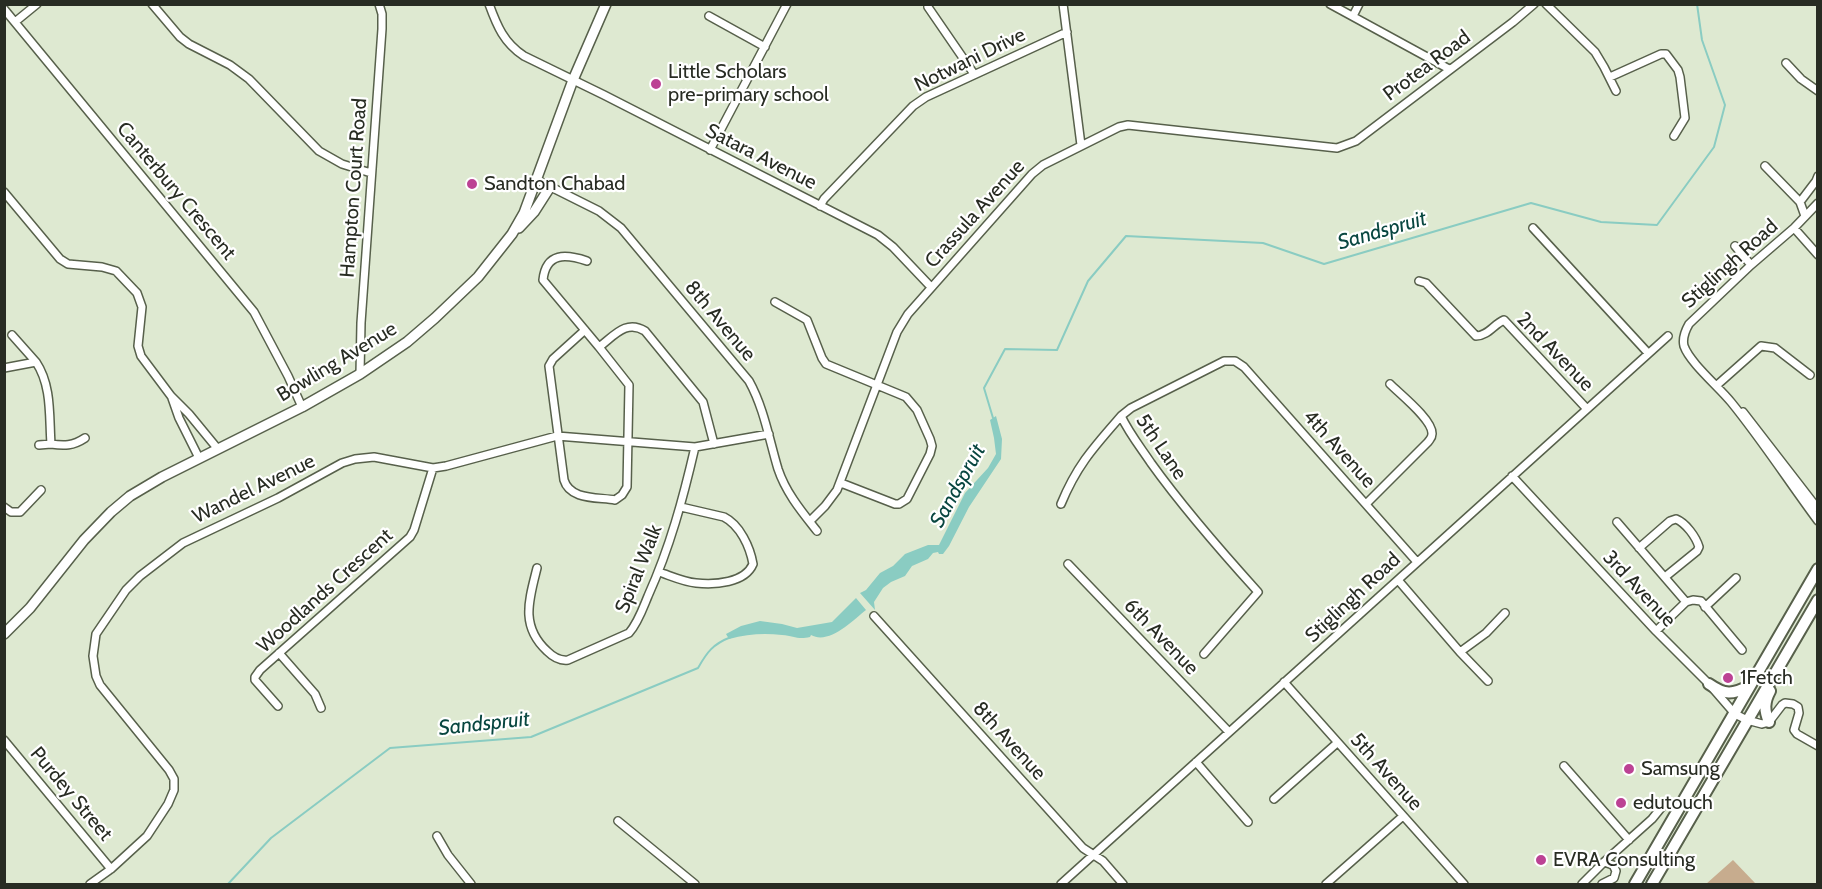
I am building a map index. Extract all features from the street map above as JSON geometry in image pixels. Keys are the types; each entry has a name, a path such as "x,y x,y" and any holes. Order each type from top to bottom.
{"main road":[{"name":"Bowling Avenue","path":"4,634 30,608 84,540 130,496 146,485 302,407 360,374 407,342 478,277 512,234 524,213 573,80 606,4"},
{"path":"512,234 529,218 550,187"},
{"path":"1635,885 1818,569"},
{"path":"1652,885 1818,600"},
{"name":"Bowling Avenue","path":"4,642 25,619 30,608"},
{"path":"1768,722 1765,709 1766,700 1788,660 1789,647"},
{"path":"1708,684 1727,693 1737,692 1749,686"}],"street":[{"path":"15,22 37,4"},
{"path":"152,4 180,38 230,65 249,79 319,151 342,164 371,173"},
{"name":"Hampton Court Road","path":"360,374 359,356 382,14 379,4"},
{"name":"Satara Avenue","path":"489,4 502,34 514,50 878,235 893,247 931,287"},
{"path":"710,150 787,4"},
{"path":"1063,4 1081,145"},
{"path":"1330,4 1449,69"},
{"path":"1353,16 1359,4"},
{"name":"Protea Road","path":"1337,148 1356,141 1534,4"},
{"path":"1546,4 1595,52 1616,91"},
{"path":"928,8 974,74"},
{"name":"Canterbury Crescent","path":"4,9 254,312 302,407"},
{"path":"710,16 765,47"},
{"name":"Notwani Drive","path":"820,206 854,167 914,106 936,91 1067,32"},
{"path":"1610,77 1661,54 1666,54 1671,58 1680,77 1685,118 1674,136"},
{"path":"1786,63 1801,80 1818,91"},
{"name":"Crassula Avenue","path":"810,521 825,506 841,483 897,332 908,314 1032,174 1043,165 1128,124 1337,148"},
{"path":"1765,166 1800,202 1805,216"},
{"path":"1800,202 1818,176"},
{"name":"8th Avenue","path":"537,180 605,215 621,228 749,381 757,395 779,470 790,496 817,531"},
{"path":"4,192 60,259 68,264 102,267 116,271 137,293 142,307 139,352 171,396 218,448"},
{"name":"Stiglingh Road","path":"1716,386 1690,357 1684,346 1684,334 1689,324 1794,228 1818,203"},
{"path":"1533,228 1648,353"},
{"path":"1794,228 1818,255"},
{"path":"1735,246 1751,265"},
{"path":"585,330 553,359 549,366 564,480 569,491 576,494 615,500 627,487 629,385 600,347 543,280 545,271 556,258 569,255 587,261"},
{"name":"2nd Avenue","path":"1419,281 1426,283 1476,336 1485,334 1504,320 1587,409"},
{"path":"775,302 807,320 826,364 906,397 914,405 930,439 932,446 930,454 909,497 899,504 841,483"},
{"path":"600,347 627,326 634,326 645,331 703,402 714,444"},
{"path":"12,334 42,371 48,388 51,444"},
{"name":"Stiglingh Road","path":"1061,885 1668,336"},
{"path":"1810,375 1775,348 1761,346 1716,386 1732,403 1818,522"},
{"name":"5th Lane","path":"1204,654 1258,592 1178,501 1130,434 1121,416 1131,408 1224,361 1235,361"},
{"name":"4th Avenue","path":"1235,361 1244,367 1417,562"},
{"path":"4,368 36,362"},
{"path":"1366,504 1428,442 1432,435 1432,430 1426,420 1390,384"},
{"path":"171,396 199,458"},
{"path":"1732,403 1744,412 1818,509"},
{"path":"1061,504 1078,468 1121,416"},
{"name":"Wandel Avenue","path":"90,885 147,836 168,804 174,785 174,779 169,770 100,685 93,656 96,634 126,590 183,543 278,498 342,463 355,459 374,457 433,468 557,436 695,447 769,434"},
{"path":"39,446 77,444 85,438"},
{"name":"Spiral Walk","path":"537,568 528,608 531,628 542,646 551,655 563,660 629,633 659,573 681,507 695,447"},
{"name":"Woodlands Crescent","path":"278,706 255,680 260,670 410,537 433,468"},
{"name":"3rd Avenue","path":"1512,476 1735,714 1747,720"},
{"path":"4,507 11,512 20,512 41,490"},
{"path":"659,573 699,584 737,579 752,567 753,561 748,548 739,531 729,520 681,507"},
{"path":"1639,548 1670,521 1676,519 1682,522 1698,541 1699,547 1665,577"},
{"path":"1617,522 1686,602"},
{"name":"6th Avenue","path":"1068,564 1229,732"},
{"path":"1706,607 1736,578"},
{"path":"1398,580 1488,681"},
{"path":"1656,631 1686,602 1697,600 1706,607 1742,650"},
{"path":"1460,652 1485,633 1505,613"},
{"name":"8th Avenue","path":"874,615 1075,840 1103,861 1123,885"},
{"path":"279,653 315,694 321,708"},
{"name":"5th Avenue","path":"1284,682 1464,885"},
{"path":"1747,720 1760,724 1768,722 1785,703 1795,705 1799,712 1794,730 1818,746"},
{"name":"Purdey Street","path":"4,741 111,869"},
{"path":"1274,799 1337,743"},
{"path":"1196,762 1248,822"},
{"path":"1564,766 1629,840"},
{"path":"1582,885 1652,819 1665,803"},
{"path":"1326,885 1403,816"},
{"path":"618,821 694,885"},
{"path":"437,836 471,885"},
{"path":"1602,885 1614,878 1616,871 1611,863 1604,862"}],"shaded area":[{"path":"1733,860 1756,884 1706,884"}],"water":[{"path":"996,416 1002,439 1001,459 969,507 949,546 943,554 933,553 928,559 912,566 905,576 883,588 874,602 875,610 860,593 866,590 880,573 893,566 905,554 928,545 939,545 965,493 988,468 996,454 990,420"},
{"path":"856,598 866,610 840,630 825,637 811,635 802,638 762,634 729,639 726,634 741,626 760,621 797,628 832,622"}],"waterway":[{"name":"Sandspruit","path":"993,418 984,388 1005,349 1057,350 1088,281 1126,236 1263,243 1324,264 1531,203 1601,222 1657,225 1714,147 1725,105 1702,40 1697,4"},
{"name":"Sandspruit","path":"228,884 271,838 390,748 531,737 698,668 711,649 731,637"}],"place":[{"name":"Little Scholars pre-primary school","path":"656,84"},
{"name":"Sandton Chabad","path":"472,184"},
{"name":"1Fetch","path":"1728,678"},
{"name":"Samsung","path":"1629,769"},
{"name":"edutouch","path":"1621,803"},
{"name":"EVRA Consulting","path":"1541,860"}]}
